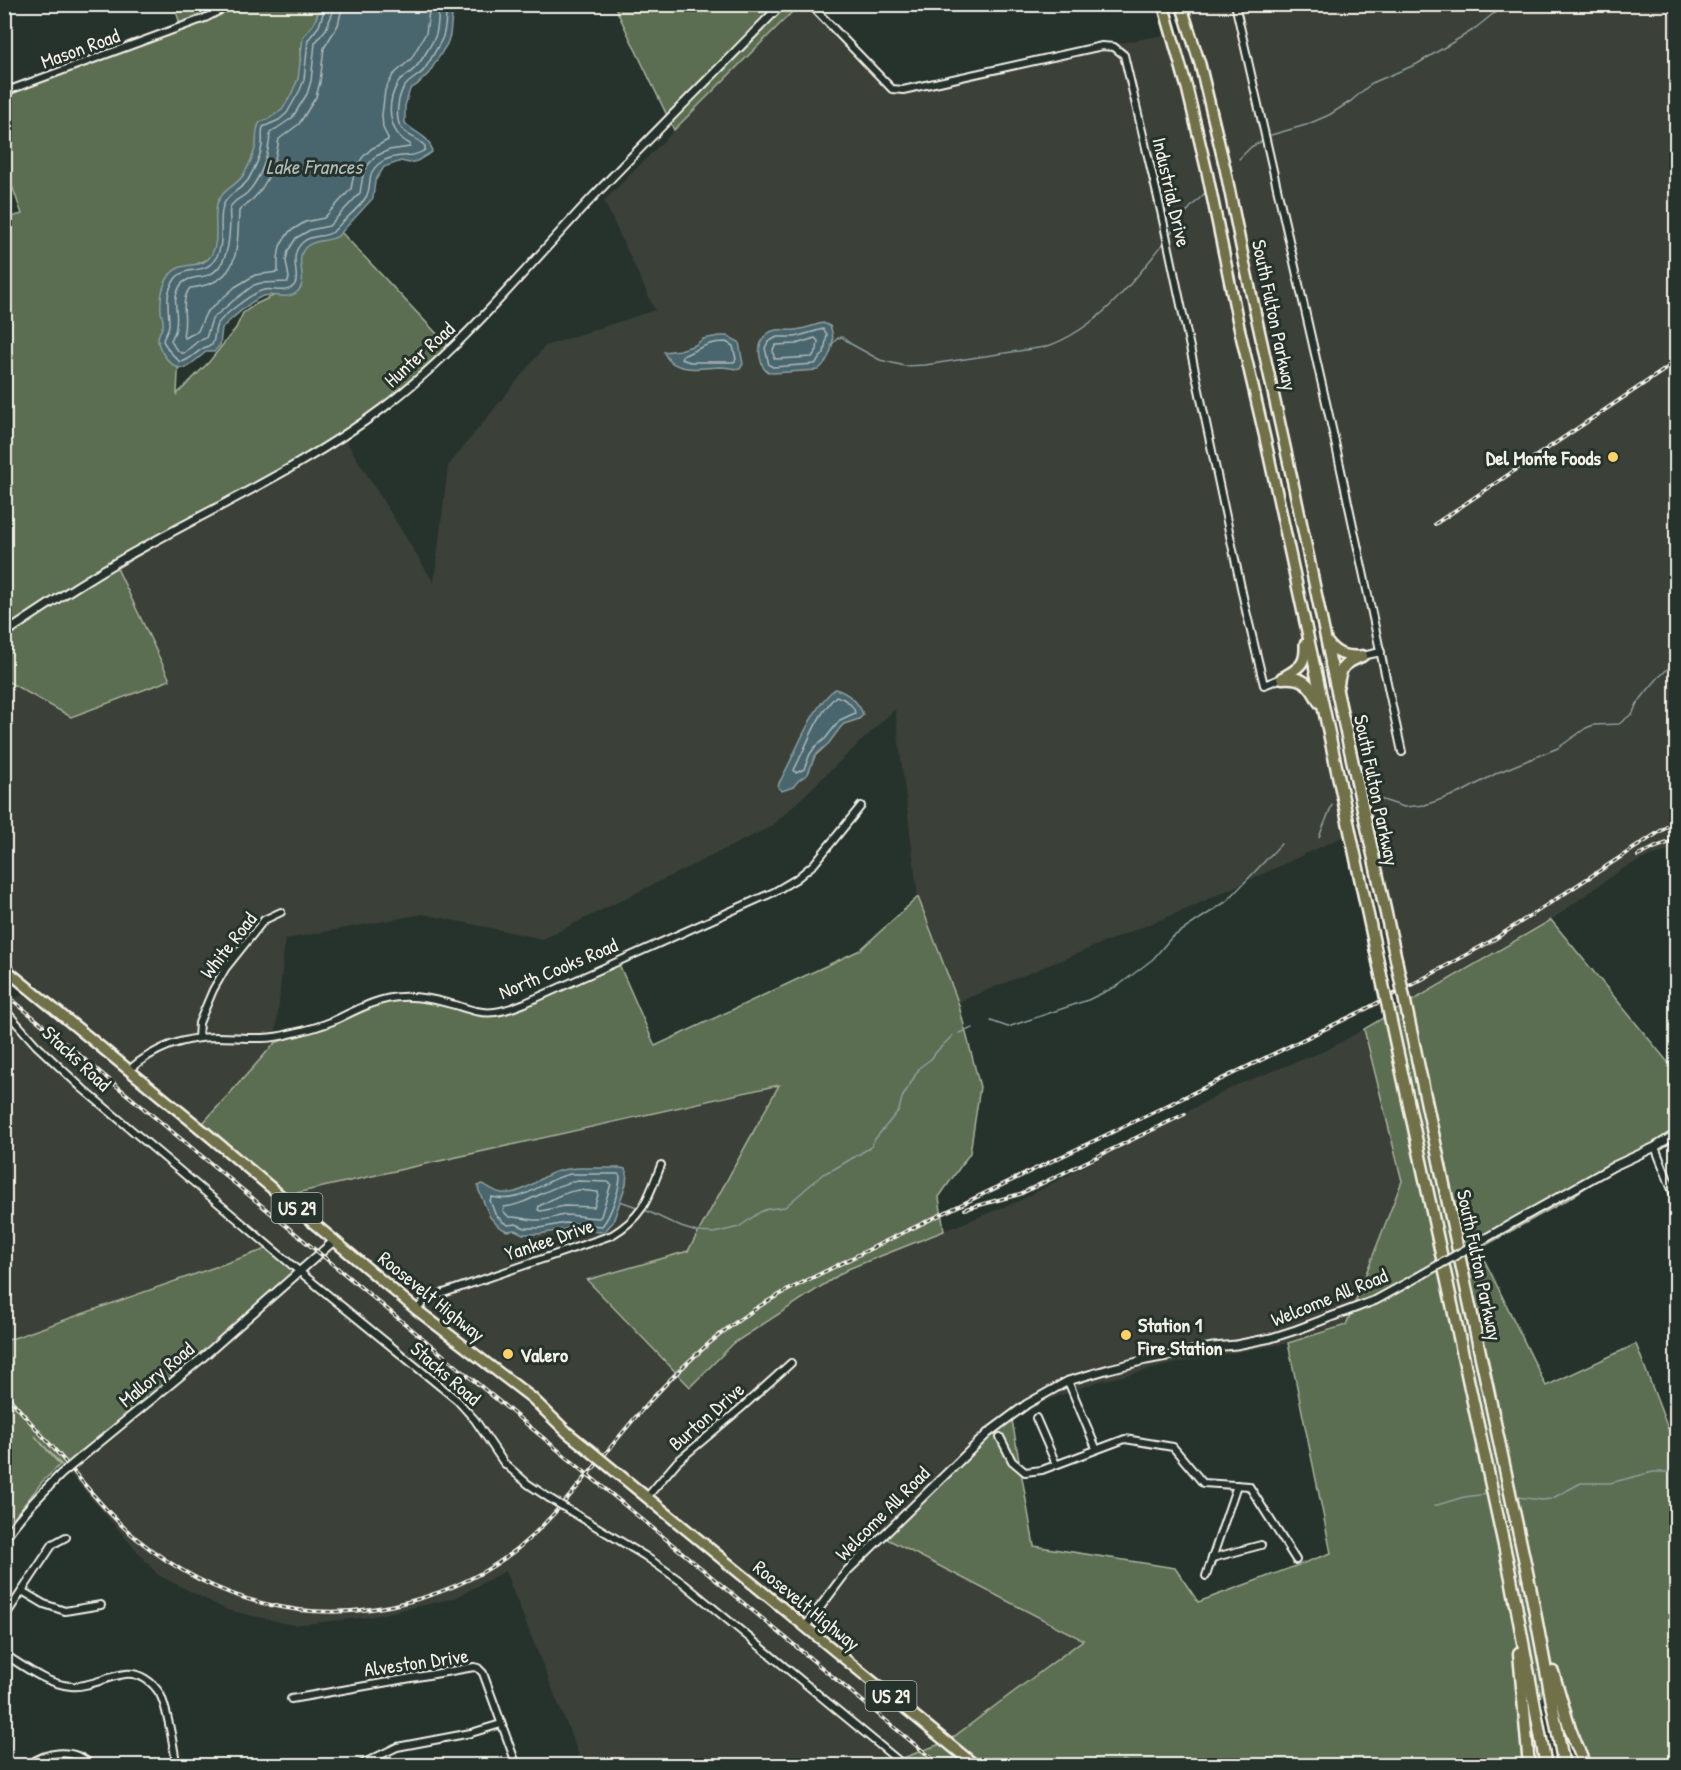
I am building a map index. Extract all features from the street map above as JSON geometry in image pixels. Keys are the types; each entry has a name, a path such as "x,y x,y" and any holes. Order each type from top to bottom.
{"highway":[{"path":"1337,691 1343,666 1362,656"},
{"name":"South Fulton Parkway","path":"1331,664 1530,1586"},
{"name":"South Fulton Parkway","path":"1315,668 1511,1578"},
{"path":"1282,678 1297,678 1308,685 1316,696 1325,717"},
{"path":"1511,1578 1529,1766"},
{"path":"1511,1578 1546,1766"},
{"path":"1530,1586 1564,1766"},
{"path":"1530,1586 1557,1688 1584,1766"}],"main road":[{"name":"South Fulton Parkway","path":"1163,4 1187,88 1207,172 1315,668"},
{"name":"South Fulton Parkway","path":"1181,4 1200,64 1225,168 1331,664"},
{"path":"1282,678 1298,669 1305,658 1304,614"},
{"path":"1325,639 1339,654 1362,656"},
{"name":"Roosevelt Highway","path":"4,968 417,1310 532,1398 568,1433 976,1766"}],"street":[{"name":"Mason Road","path":"4,92 195,22 231,4"},
{"name":"Hunter Road","path":"4,634 69,591 148,544 311,456 411,386 454,347 591,199 782,4"},
{"name":"Industrial Drive","path":"810,4 892,89 903,90 1102,46 1114,47 1124,55 1161,211 1243,599 1264,686 1282,678"},
{"path":"1236,4 1331,422 1402,752"},
{"path":"1362,656 1381,652"},
{"name":"North Cooks Road","path":"129,1070 143,1058 175,1043 198,1038 262,1038 286,1035 330,1022 373,1002 399,997 427,998 470,1010 487,1012 512,1008 774,892 796,879 814,864 861,807"},
{"name":"White Road","path":"198,1038 199,1023 225,969 264,920 281,912"},
{"name":"Stacks Road","path":"4,1009 36,1045 83,1089 300,1272 457,1400 475,1420 504,1463 528,1484 645,1556 683,1583 905,1766"},
{"name":"Welcome All Road","path":"806,1626 853,1564 988,1433 1027,1404 1068,1381 1137,1362 1248,1342 1296,1330 1376,1300 1614,1166 1677,1134"},
{"path":"1655,1147 1677,1200"},
{"name":"Yankee Drive","path":"417,1310 424,1301 432,1297 612,1235 627,1226 638,1215 649,1197 661,1165"},
{"name":"Mallory Road","path":"4,1539 33,1501 61,1474 202,1358 335,1240"},
{"name":"Burton Drive","path":"647,1497 677,1462 791,1363"},
{"path":"1068,1381 1096,1448"},
{"path":"1036,1418 1056,1464"},
{"path":"1000,1437 1012,1461 1025,1472 1035,1472 1125,1439 1173,1448 1203,1483 1249,1486 1296,1560"},
{"path":"1206,1576 1237,1485"},
{"path":"4,1618 53,1544 66,1537"},
{"path":"1212,1558 1261,1545"},
{"path":"22,1591 44,1604 64,1611 101,1605"},
{"path":"4,1654 43,1678 60,1685 75,1687 128,1674 140,1676 152,1684 159,1694 176,1762 179,1766"},
{"name":"Alveston Drive","path":"291,1699 478,1668 483,1673 517,1766"},
{"path":"358,1766 397,1747 471,1733 501,1724"},
{"path":"27,1766 46,1754 70,1754 87,1760 92,1766"}],"shaded area":[{"path":"799,5 811,5 897,86 1184,31 1171,5 1676,5 1676,849 1650,856 1622,869 1551,920 1399,1009 1357,830 1189,908 958,1002 918,897 895,709 772,826 543,939 423,914 285,939 275,1043 196,1132 283,1196 780,1085 688,1251 690,1386 734,1343 848,1269 1019,1201 1237,1085 1327,1050 1364,1029 1402,1180 1346,1325 1288,1343 1182,1362 1097,1382 1048,1400 1008,1422 947,1473 887,1540 1084,1639 948,1741 882,1765 583,1765 505,1571 455,1598 370,1617 293,1625 227,1610 158,1575 68,1472 271,1247 5,1341 5,1002 31,992 5,968 5,680 71,716 169,681 117,568 343,436 434,583 448,466 545,346 655,310 604,201"}],"green space":[{"path":"174,5 320,5 314,25 300,50 301,73 221,254 170,275 172,298 180,334 177,394 209,362 236,328 243,313 256,304 290,288 304,242 342,233 454,352 343,436 117,568 170,680 71,717 5,680 4,219 22,214 5,166 5,96 182,30"},
{"path":"614,5 799,5 674,130"},
{"path":"918,897 958,1002 980,1087 970,1153 939,1197 944,1231 848,1269 734,1343 690,1387 587,1280 688,1251 779,1085 283,1196 195,1132 275,1043 318,1027 375,1001 406,998 506,1011 618,962 655,1046 860,950"},
{"path":"1551,920 1676,1072 1676,1133 1567,1200 1479,1249 1546,1386 1636,1344 1676,1450 1676,1765 1588,1765 1579,1755 1544,1678 1528,1765 1132,1766 1123,1759 1118,1766 882,1766 948,1741 1083,1640 887,1539 947,1473 1012,1420 1034,1546 1175,1568 1198,1602 1331,1553 1288,1343 1346,1325 1402,1181 1364,1029"},
{"path":"272,1247 302,1273 68,1472 35,1436 60,1465 42,1482 5,1529 5,1341"}],"water":[{"name":"Lake Frances","path":"321,5 453,5 447,44 429,73 410,89 405,106 405,123 425,138 432,152 417,161 409,163 401,161 384,167 375,181 373,198 338,236 307,246 301,257 302,282 296,293 288,296 267,295 258,298 222,328 220,345 214,352 206,352 186,368 177,367 164,355 158,342 163,323 161,303 165,284 174,271 203,262 212,254 216,242 216,210 219,199 241,178 250,163 260,122 282,110 291,95 298,79 303,37 314,23"},
{"path":"823,323 830,326 833,338 829,356 818,370 773,373 765,370 760,351 761,342 767,334 776,330 793,330"},
{"path":"727,336 739,342 743,364 740,369 680,367 668,359 664,352 680,350 695,345 703,339"},
{"path":"835,689 852,699 859,706 863,715 859,719 844,724 815,756 808,774 793,787 782,791 778,787 779,783 811,719"},
{"path":"578,1168 621,1168 627,1172 626,1184 613,1222 605,1231 566,1229 540,1234 523,1234 515,1230 507,1231 499,1227 490,1217 479,1191 478,1186 481,1184 500,1193 514,1192 554,1172"}],"waterway":[{"path":"1271,135 1306,125 1329,115 1351,101 1372,83 1417,64 1511,4"},
{"path":"1239,159 1251,147 1262,141"},
{"path":"1170,234 1206,192"},
{"path":"831,345 842,337 880,360 905,366 1045,347 1080,330 1111,305 1163,244"},
{"path":"1374,797 1404,807 1425,805 1462,792 1499,772 1558,748 1586,728 1594,725 1619,724 1633,713 1647,691 1676,661"},
{"path":"1319,837 1332,805"},
{"path":"991,1021 1008,1027 1088,1000 1119,985 1153,959 1171,938 1227,901 1281,844"},
{"path":"959,1033 973,1028"},
{"path":"645,1210 681,1227 697,1232 714,1233 739,1227 768,1209 785,1207 823,1174 871,1147 899,1110 902,1098 920,1067 931,1059 953,1035"},
{"path":"620,1201 637,1207"},
{"path":"1517,1497 1551,1499 1581,1483 1610,1483 1653,1472 1676,1472"},
{"path":"1434,1506 1464,1497 1488,1494"}],"railway":[{"path":"1435,524 1676,362"},
{"path":"4,1392 120,1524 167,1560 199,1579 232,1594 266,1604 301,1610 337,1612 373,1609 428,1596 476,1576 505,1558 532,1536 662,1388 706,1346 755,1309 871,1249 1364,1010 1493,940 1676,821"},
{"path":"1638,856 1676,840"},
{"path":"4,993 941,1766"},
{"path":"965,1209 1020,1194 1185,1114"}],"place":[{"name":"Del Monte Foods","path":"1613,457"},
{"name":"Station 1 Fire Station","path":"1126,1335"},
{"name":"Valero","path":"508,1354"}]}
